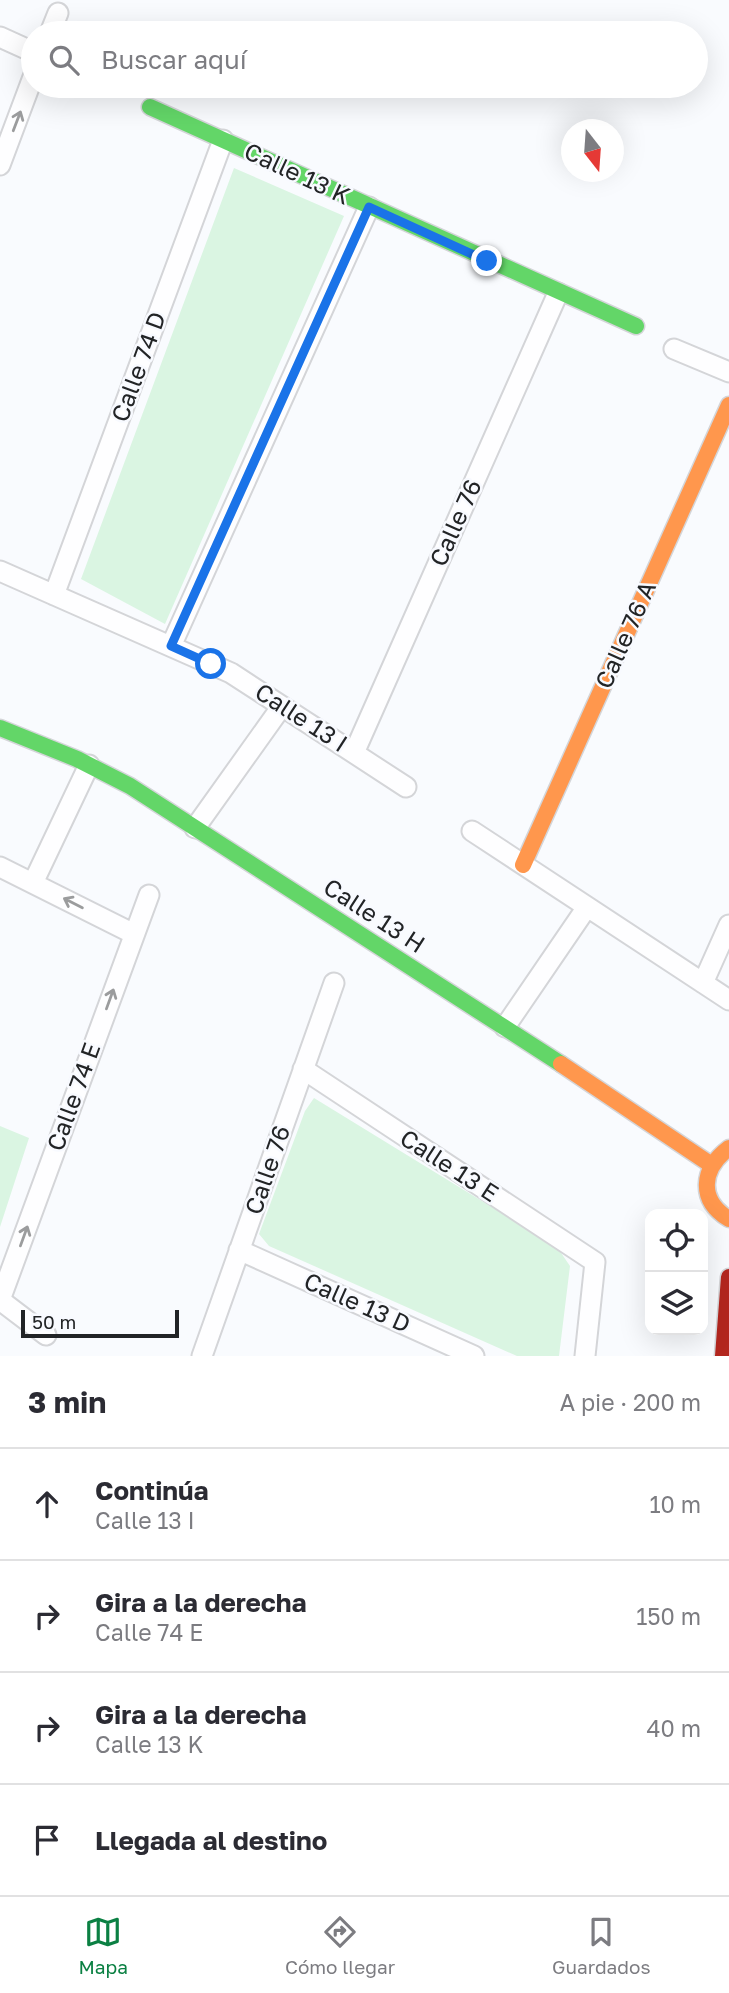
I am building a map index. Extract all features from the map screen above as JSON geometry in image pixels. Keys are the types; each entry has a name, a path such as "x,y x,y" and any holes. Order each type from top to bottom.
{"street":[{"path":"55,21 58,13"},
{"path":"0,37 21,47"},
{"path":"0,165 25,98"},
{"name":"Calle 13 K","path":"150,107 636,326"},
{"name":"Calle 74 D","path":"54,595 223,140"},
{"path":"171,646 369,207"},
{"name":"Calle 76","path":"354,753 558,293"},
{"path":"674,349 729,372"},
{"name":"Calle 76 A","path":"523,865 729,405"},
{"name":"Calle 13 I","path":"0,571 231,673 406,787"},
{"path":"195,828 282,706"},
{"name":"Calle 13 H","path":"0,728 89,765 130,786 505,1027 710,1164"},
{"path":"33,883 89,765"},
{"path":"472,831 729,999"},
{"path":"0,867 134,934"},
{"name":"Calle 74 E","path":"0,1300 149,895"},
{"path":"505,1027 587,907"},
{"path":"703,983 729,925"},
{"name":"Calle 76","path":"202,1356 334,984"},
{"name":"Calle 13 E","path":"303,1069 595,1262 585,1356"},
{"path":"729,1148 710,1164 705,1176 708,1200 715,1210 729,1219"},
{"name":"Calle 13 D","path":"239,1250 474,1356"},
{"path":"723,1356 729,1277"},
{"path":"0,1300 46,1335"}],"green space":[{"path":"234,168 344,216 165,624 81,579"},
{"path":"314,1098 557,1247 570,1266 559,1356 517,1356 269,1246 259,1234 305,1111"},
{"path":"0,1126 29,1138 0,1227"}],"traffic: fast":[{"path":"150,107 636,326"},
{"path":"0,728 77,759 130,786 561,1064"}],"traffic: slow":[{"path":"523,865 729,405"},
{"path":"561,1064 710,1164"},
{"path":"729,1148 713,1165 707,1184 712,1203 729,1219"}],"traffic: jam":[{"path":"723,1356 729,1277"}],"route":[{"path":"211,664 171,646 369,207 487,261"}]}
